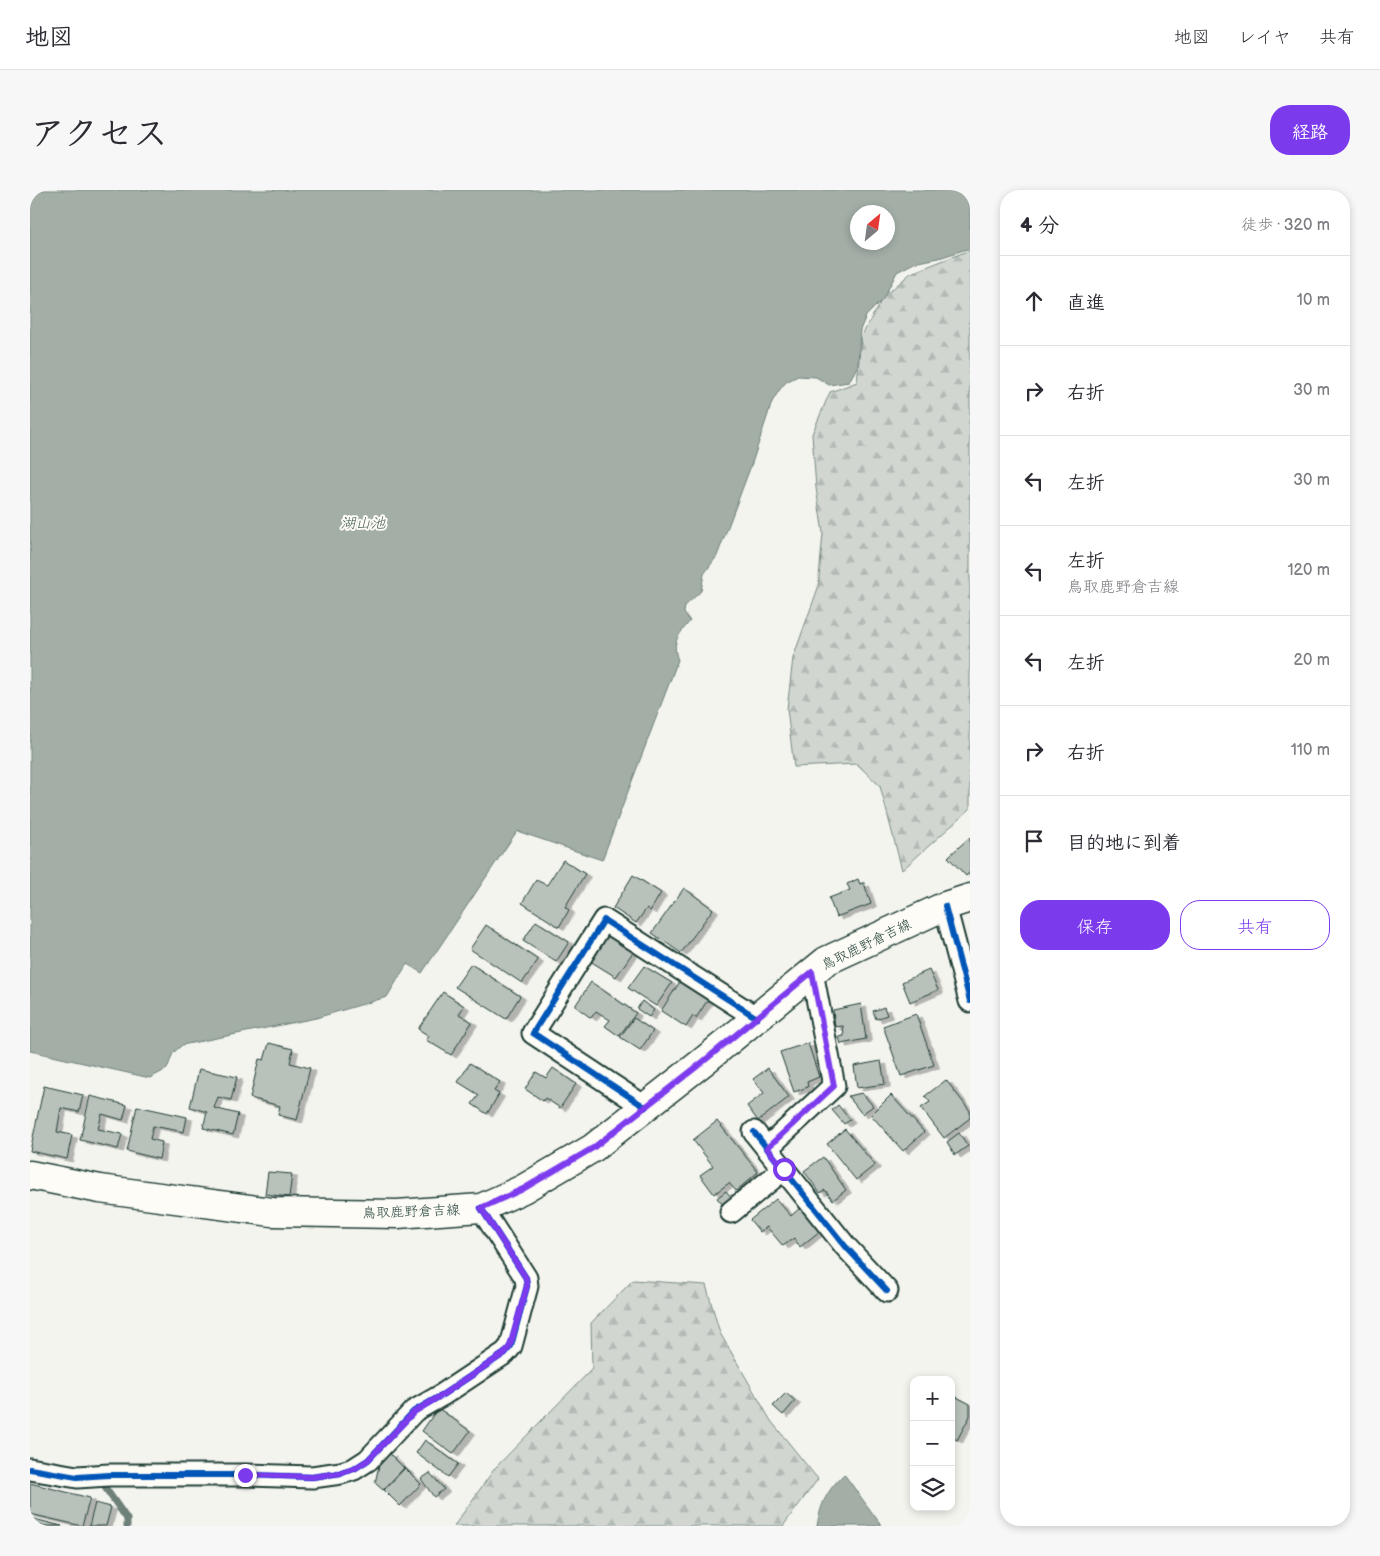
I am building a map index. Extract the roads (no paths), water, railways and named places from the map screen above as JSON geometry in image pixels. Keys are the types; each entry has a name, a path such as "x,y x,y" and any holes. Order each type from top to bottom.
{"main road":[{"name":"鳥取鹿野倉吉線","path":"30,1176 100,1189 272,1212 397,1214 481,1208 523,1189 593,1148 826,961 957,902"}],"street":[{"path":"957,902 970,1001"},
{"path":"646,1107 533,1033 604,920 756,1018"},
{"path":"812,972 834,1086 761,1140 846,1247 887,1290"},
{"path":"731,1212 784,1169"},
{"path":"30,1469 77,1477 109,1475 312,1477 354,1469 368,1460 414,1412 505,1353 510,1346 527,1286 526,1278 481,1208"}],"water":[{"name":"湖山池","path":"30,190 970,190 970,248 939,258 914,263 897,272 883,299 866,316 860,330 858,365 849,382 829,385 816,377 798,376 786,382 772,402 752,463 717,556 704,574 701,591 685,606 684,613 690,621 677,639 675,648 678,660 602,860 517,831 422,973 407,964 387,997 316,1018 182,1045 173,1053 167,1069 150,1078 30,1051"},
{"path":"844,1474 882,1526 817,1526 826,1497"}],"waterway":[{"path":"104,1486 127,1519 127,1526"}]}
